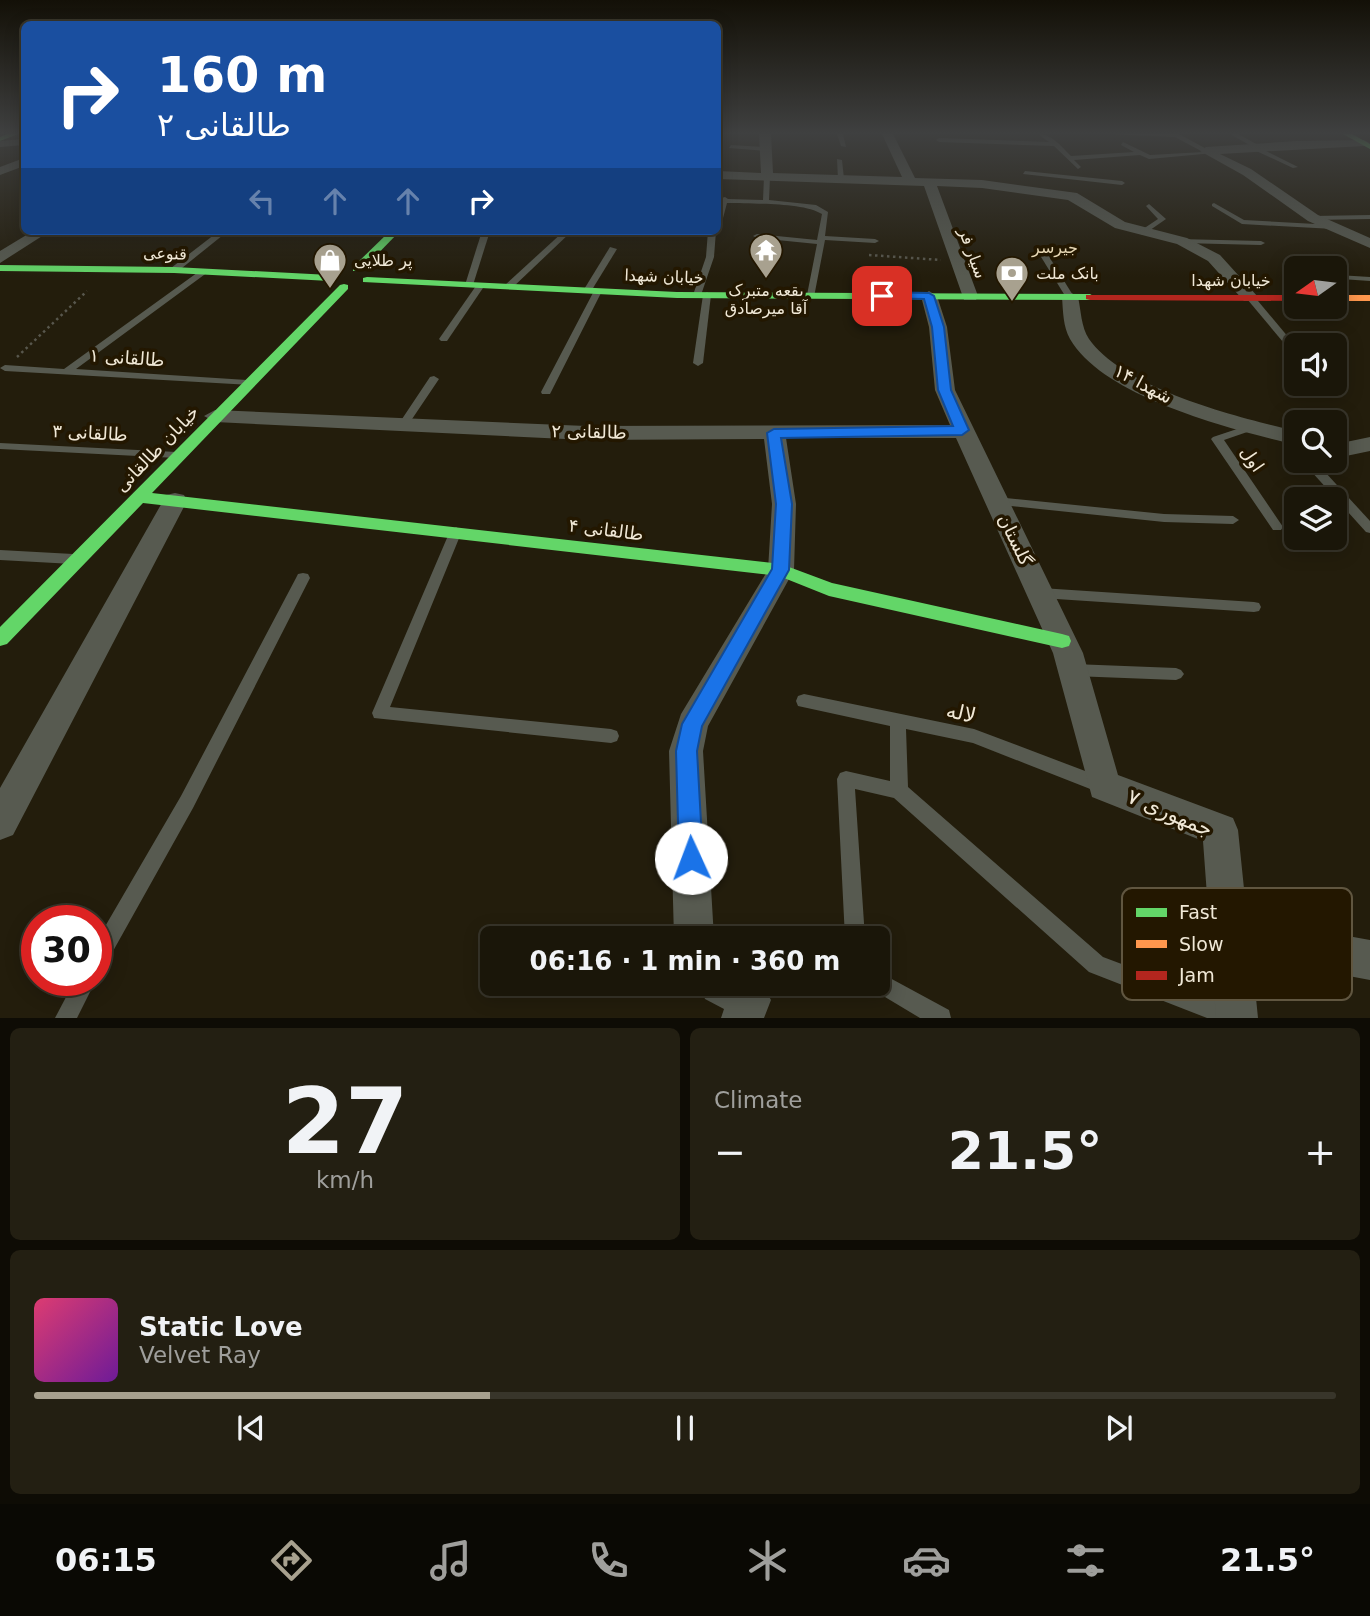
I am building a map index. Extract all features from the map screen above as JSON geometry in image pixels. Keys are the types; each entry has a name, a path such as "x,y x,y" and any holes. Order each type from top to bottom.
{"main road":[{"path":"362,275 339,272 330,278 330,284 344,287 362,275 390,235"},
{"name":"قنوعی","path":"0,268 173,270 330,278"},
{"name":"خیابان شهدا","path":"362,275 508,287 702,295 1284,298"},
{"name":"خیابان طالقانی","path":"0,639 247,383 344,287"},
{"path":"1348,298 1370,298"},
{"name":"طالقانی ۴","path":"138,497 457,531 781,570 829,589 1062,641"}],"street":[{"path":"899,182 1052,185 1120,225 1182,241 1214,258 1250,297"},
{"path":"1261,182 1313,218 1370,243"},
{"name":"سیار فر","path":"929,183 970,296"},
{"path":"0,258 37,235"},
{"name":"گلستان","path":"929,296 938,327 945,390 1062,641 1073,670 1104,786"},
{"name":"شهدا ۱۴","path":"1070,297 1078,338 1099,360 1155,394 1284,438"},
{"name":"طالقانی ۲","path":"215,416 586,433 962,430"},
{"path":"693,926 686,751 692,724 781,570 784,504 774,433"},
{"path":"1347,449 1368,447"},
{"path":"0,822 176,502"},
{"name":"جمهوری ۷","path":"1104,786 1220,830 1225,888"},
{"path":"1352,957 1370,960"},
{"path":"742,1017 750,999 744,996"}],"lane":[{"path":"766,202 767,182"},
{"path":"1044,182 1052,185 1122,183"},
{"path":"721,217 721,200 823,209 826,213 811,295"},
{"path":"1214,205 1242,222 1334,227"},
{"path":"1143,233 1162,219 1149,206"},
{"path":"1313,218 1370,217"},
{"path":"173,270 219,235"},
{"path":"444,339 475,285 485,235"},
{"path":"508,287 564,235"},
{"path":"698,363 702,295 712,235"},
{"path":"757,236 875,241"},
{"path":"1182,241 1261,243"},
{"path":"546,392 613,249"},
{"path":"1042,252 1070,297"},
{"path":"66,372 204,272"},
{"path":"1348,277 1370,279"},
{"path":"1250,297 1284,338"},
{"name":"طالقانی ۱","path":"5,368 247,383"},
{"path":"403,425 434,379"},
{"name":"اول","path":"1249,428 1217,439 1277,527"},
{"name":"طالقانی ۳","path":"0,446 178,455"},
{"path":"1319,473 1370,529"},
{"path":"996,502 1164,518 1233,520"},
{"path":"457,531 380,713 611,736"},
{"path":"0,555 77,560"},
{"path":"112,934 187,802 303,578"},
{"path":"1040,593 1254,607"},
{"path":"1073,670 1176,674"},
{"name":"لاله","path":"804,701 974,736 1104,786"},
{"path":"898,721 899,791"},
{"path":"854,926 845,779 899,791 1096,965 1122,975"},
{"path":"890,988 941,1017"},
{"path":"65,1017 77,996"},
{"path":"1190,1000 1236,1017"}],"path":[{"path":"819,251 958,261"},
{"path":"5,368 88,292"}],"traffic: fast":[{"path":"357,269 391,235"},
{"path":"0,268 174,270 330,278"},
{"path":"367,280 677,295 1090,297"},
{"path":"0,639 344,287"},
{"path":"138,497 781,570 829,589 1062,641"}],"traffic: slow":[{"path":"1348,298 1370,298"}],"traffic: jam":[{"path":"1090,297 1284,298"}],"place":[{"name":"بقعه متبرک آقا میرصادق","path":"766,280"},
{"name":"پر طلایی","path":"330,290"},
{"name":"بانک ملت","path":"1012,303"}],"district":[{"name":"جیرسر","path":"1055,247"}],"route":[{"path":"691,858 686,751 692,724 781,570 784,504 774,433 962,430 945,390 938,327 929,296 882,296"}]}
